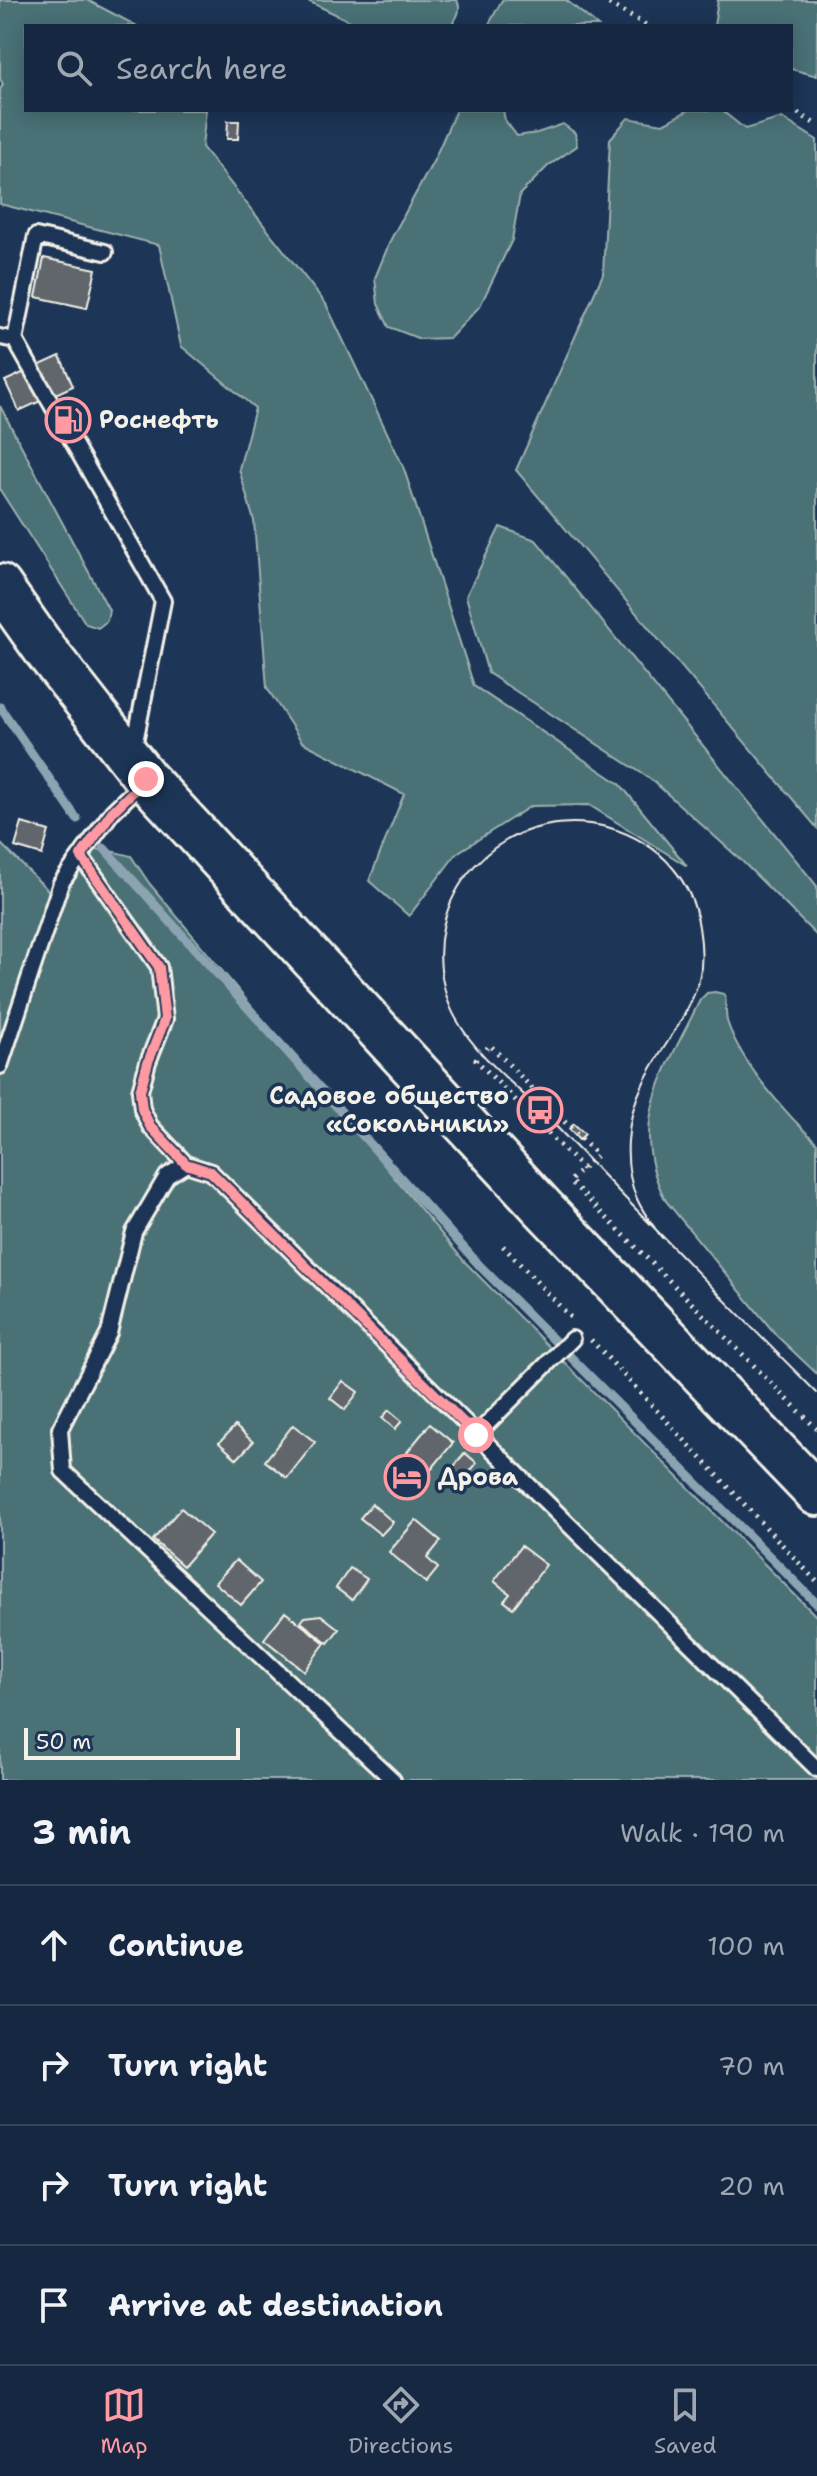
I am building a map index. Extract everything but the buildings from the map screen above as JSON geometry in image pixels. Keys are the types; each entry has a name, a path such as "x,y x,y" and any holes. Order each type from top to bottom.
{"main road":[{"path":"0,586 45,650 139,770 543,1208 817,1494"}],"lane":[{"path":"0,1066 61,883 139,770 163,601 15,340 36,236 105,252"},
{"path":"0,337 15,340"},
{"path":"81,856 159,967 165,1019 140,1091 142,1109 150,1126 186,1164 211,1172 817,1769"},
{"path":"186,1164 167,1176 134,1232 109,1333 60,1429 63,1471 393,1780"},
{"path":"476,1435 577,1334"}],"path":[{"path":"602,0 644,24"},
{"path":"793,110 817,125"},
{"path":"583,1169 476,1060 490,1045 597,1155 583,1169 570,1181 817,1429"},
{"path":"503,1246 571,1319"},
{"path":"577,1334 817,1582"}],"green space":[{"path":"0,0 87,0 133,24 24,24 24,112 206,112 202,147 326,304 403,466 474,686 620,784 687,866 589,805 531,806 457,853 409,916 369,881 404,794 302,742 267,688 254,521 239,469 255,408 181,346 159,245 0,204 0,90 3,84 0,79"},
{"path":"306,0 457,0 458,4 459,11 452,24 356,24"},
{"path":"502,0 566,0 596,24 489,24"},
{"path":"718,0 817,0 817,76 793,70 793,24 714,24"},
{"path":"455,112 503,112 505,120 517,136 563,124 575,133 577,146 548,166 520,194 512,240 480,306 450,338 420,339 389,327 378,304 375,278 391,239 434,160"},
{"path":"685,112 724,112 745,129 782,118 817,140 817,828 516,470 603,274 610,139 628,118 663,124"},
{"path":"0,406 109,610 107,621 98,628 86,624 0,490"},
{"path":"500,527 536,540 817,886 817,936 742,861 652,780 488,673 466,596"},
{"path":"0,843 62,904 73,874 87,853 102,849 131,856 149,883 464,1261 817,1617 817,1780 0,1780"},
{"path":"707,993 724,994 728,1024 754,1072 817,1143 817,1374 777,1336 666,1201 654,1173 649,1147 650,1122 663,1074 700,1000"}],"waterway":[{"path":"0,707 77,819"},
{"path":"104,848 481,1267 817,1604"}],"tram line":[{"path":"662,1238 659,1233 655,1228 652,1224 645,1214 632,1185 628,1141 637,1097 688,1008 699,980 701,947 696,911 687,889 673,868 652,848 635,838 607,827 568,823 533,829 501,844 475,866 455,894 443,926 440,963 448,1001 456,1018 466,1035 493,1065 550,1120 649,1223 683,1257 817,1393"}],"place":[{"name":"Роснефть","path":"68,420"},
{"name":"Садовое общество «Сокольники»","path":"540,1110"},
{"name":"Дрова","path":"407,1477"}],"route":[{"path":"146,779 112,812 81,856 159,967 165,1019 140,1091 142,1109 150,1126 186,1164 211,1172 476,1435"}]}
